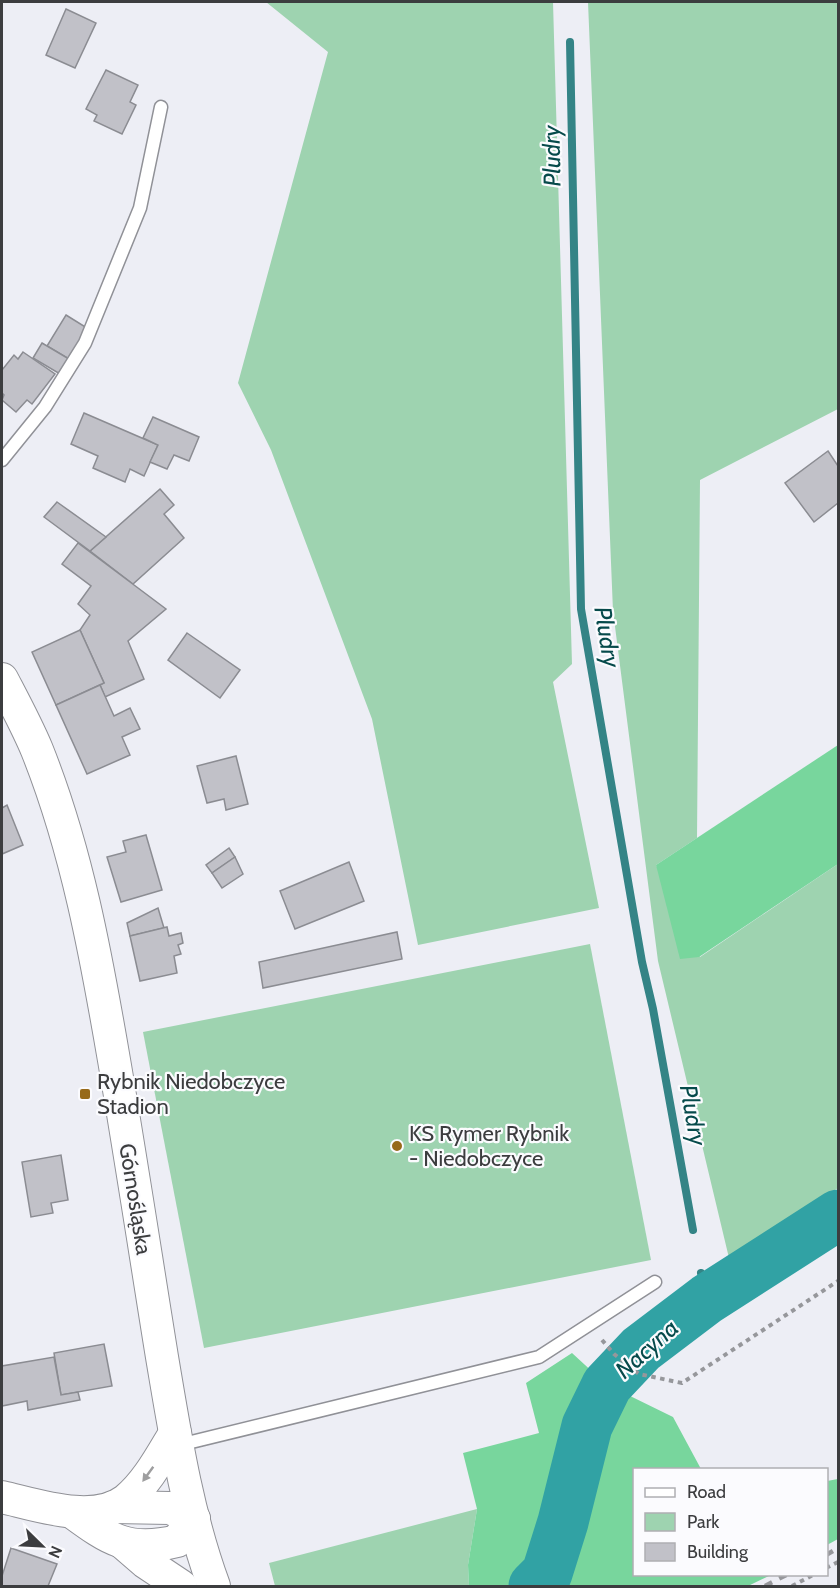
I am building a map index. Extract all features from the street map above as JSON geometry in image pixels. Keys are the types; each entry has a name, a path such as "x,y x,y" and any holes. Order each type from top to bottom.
{"street":[{"name":"Górnośląska","path":"2,679 37,751 63,825 87,910 115,1065 176,1439 205,1562 214,1587"},
{"path":"114,1507 126,1500 140,1485 176,1439"},
{"path":"2,1497 72,1512 114,1507 170,1508 194,1519 177,1541 146,1545 123,1543 105,1536 72,1512"},
{"path":"123,1543 145,1562 181,1587"}],"lane":[{"path":"2,460 45,407 85,343 140,208 161,107"},
{"path":"176,1439 539,1356 656,1282"}],"path":[{"path":"614,1354 639,1374 682,1383 838,1281"},
{"path":"792,1587 813,1576"}],"green space":[{"path":"266,2 553,2 572,664 553,682 599,908 418,945 372,719 271,450 238,383 328,52"},
{"path":"588,2 838,2 838,409 700,480 697,838 656,865 700,957 838,864 838,1188 729,1258 658,961 613,611"},
{"path":"838,745 838,864 699,957 680,959 656,865"},
{"name":"KS Rymer Rybnik - Niedobczyce","path":"590,944 651,1260 204,1348 143,1032"},
{"path":"572,1353 597,1376 577,1419 536,1571 518,1586 469,1586 468,1565 477,1509 463,1453 539,1433 526,1383"},
{"path":"624,1393 673,1417 700,1468 633,1468 633,1576 769,1576 748,1586 550,1586 600,1430"},
{"path":"838,1479 838,1539 828,1544 828,1481"},
{"path":"477,1509 468,1565 469,1586 275,1586 269,1563"}],"building":[{"path":"66,9 96,23 75,68 46,55"},
{"path":"106,70 138,85 130,102 136,105 122,134 94,121 97,115 86,109"},
{"path":"66,315 87,328 69,359 47,346"},
{"path":"42,343 69,359 60,374 33,358"},
{"path":"23,352 55,374 32,404 27,400 16,412 2,400 4,395 2,393 2,370 14,355 18,359"},
{"path":"84,413 158,445 144,476 130,469 125,482 93,468 98,456 71,444"},
{"path":"153,417 199,437 189,461 174,455 167,469 150,462 158,445 143,438"},
{"path":"828,451 838,466 838,503 814,522 785,483"},
{"path":"160,489 174,505 164,514 184,538 133,584 90,551"},
{"path":"57,502 106,537 90,551 44,517"},
{"path":"78,543 166,609 128,641 144,679 105,697 100,685 104,683 80,630 90,615 78,604 91,586 62,564"},
{"path":"80,630 104,683 56,705 32,652"},
{"path":"187,633 240,670 220,698 168,660"},
{"path":"100,685 114,716 130,708 140,729 122,737 130,755 87,774 56,705"},
{"path":"236,756 248,804 226,810 224,799 207,803 197,766"},
{"path":"7,805 23,845 2,854 2,808"},
{"path":"146,835 162,890 121,902 107,857 126,852 123,841"},
{"path":"229,848 235,857 212,873 206,865"},
{"path":"235,857 243,874 222,888 212,873"},
{"path":"349,862 364,901 295,929 280,891"},
{"path":"158,908 164,928 130,936 127,923"},
{"path":"167,927 169,936 181,933 183,943 178,945 181,954 174,956 177,973 140,981 130,936"},
{"path":"397,932 402,959 263,988 259,962"},
{"path":"61,1155 68,1200 51,1203 53,1213 31,1217 22,1162"},
{"path":"104,1344 112,1386 61,1395 54,1353"},
{"path":"54,1357 61,1395 78,1392 80,1400 28,1410 27,1401 2,1406 2,1366"},
{"path":"11,1548 57,1564 48,1586 2,1586 2,1576"}],"waterway":[{"name":"Pludry","path":"570,42 581,609 642,962 653,1009 693,1230"},
{"name":"Nacyna","path":"534,1586 547,1573 563,1522 587,1426 607,1385 641,1349 707,1299 838,1215"},
{"name":"Pludry","path":"701,1273 707,1299"}],"railway":[{"path":"828,1554 838,1548"},
{"path":"765,1586 784,1576"}],"place":[{"name":"Rybnik Niedobczyce Stadion","path":"85,1094"},
{"name":"KS Rymer Rybnik - Niedobczyce","path":"397,1146"}]}
